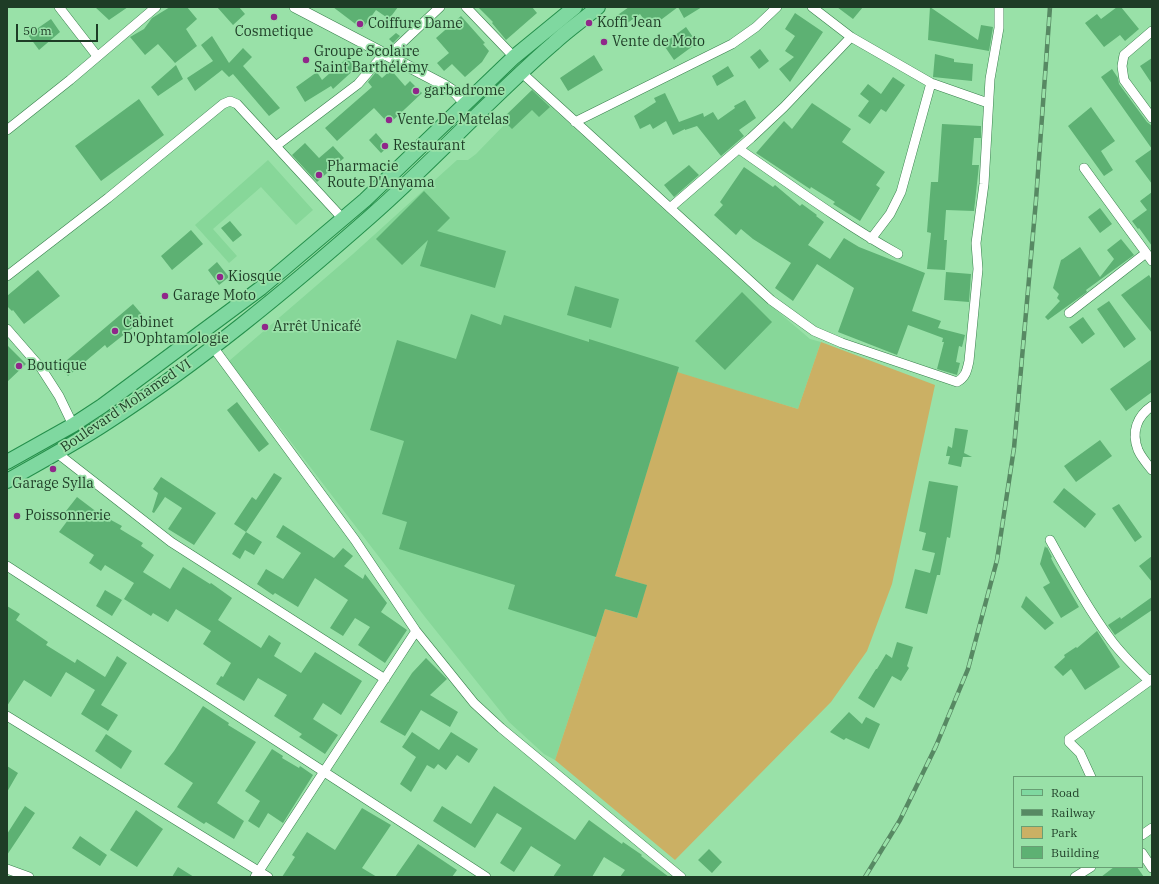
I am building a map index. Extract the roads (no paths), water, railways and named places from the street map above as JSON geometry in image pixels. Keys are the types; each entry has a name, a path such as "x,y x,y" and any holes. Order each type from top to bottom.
{"main road":[{"name":"Boulevard Mohamed VI","path":"7,462 73,425 102,406 261,288 365,200 514,57 575,7"},
{"name":"Boulevard Mohamed VI","path":"7,481 106,423 213,347 279,294 370,217 417,174 554,42 598,7"},
{"path":"465,103 476,116"},
{"path":"138,380 148,394"}],"street":[{"path":"59,7 98,56"},
{"path":"7,130 70,80 156,7"},
{"path":"295,7 444,85 456,93 465,103"},
{"path":"276,146 358,84 387,54 440,7"},
{"path":"466,7 514,57"},
{"path":"576,122 732,44 756,27 777,7"},
{"path":"812,7 851,37 931,83 988,103"},
{"path":"522,73 771,300 814,331 957,382 962,380 966,375 969,361 978,270 976,243 984,184 990,79 999,28 999,7"},
{"path":"1152,31 1124,55 1122,66 1124,80 1152,118"},
{"path":"670,208 739,149 784,106 851,37"},
{"path":"871,239 890,214 901,192 931,83"},
{"path":"7,276 102,203 223,104 230,101 237,104 343,219"},
{"path":"739,149 871,239 898,254"},
{"path":"1084,168 1152,261"},
{"path":"1069,313 1146,253"},
{"path":"7,328 41,368 59,396 73,425"},
{"path":"213,347 355,540 416,631 474,703 501,728 681,877"},
{"path":"1152,406 1140,417 1135,427 1135,440 1138,451 1152,470"},
{"path":"57,453 172,542 385,678"},
{"path":"1050,540 1111,640 1124,656 1150,680 1069,739 1069,742 1080,753 1091,776"},
{"path":"7,566 486,877"},
{"path":"257,874 416,631"},
{"path":"7,716 257,874 268,877"},
{"path":"1143,834 1152,828"},
{"path":"1143,854 1152,868"},
{"path":"1075,877 1089,868"},
{"path":"7,869 29,877"}],"railway":[{"path":"865,877 900,820 936,746 968,669 997,560 1014,448 1036,200 1050,7"}],"place":[{"name":"Cosmetique","path":"274,17"},
{"name":"Koffi Jean","path":"589,23"},
{"name":"Coiffure Dame","path":"360,24"},
{"name":"Vente de Moto","path":"604,42"},
{"name":"Groupe Scolaire Saint Barthélémy","path":"306,60"},
{"name":"garbadrome","path":"416,91"},
{"name":"Vente De Matelas","path":"389,120"},
{"name":"Restaurant","path":"385,146"},
{"name":"Pharmacie Route D'Anyama","path":"319,175"},
{"name":"Kiosque","path":"220,277"},
{"name":"Garage Moto","path":"165,296"},
{"name":"Arrêt Unicafé","path":"265,327"},
{"name":"Cabinet D'Ophtamologie","path":"115,331"},
{"name":"Boutique","path":"19,366"},
{"name":"Garage Sylla","path":"53,469"},
{"name":"Poissonnerie","path":"17,516"}]}
